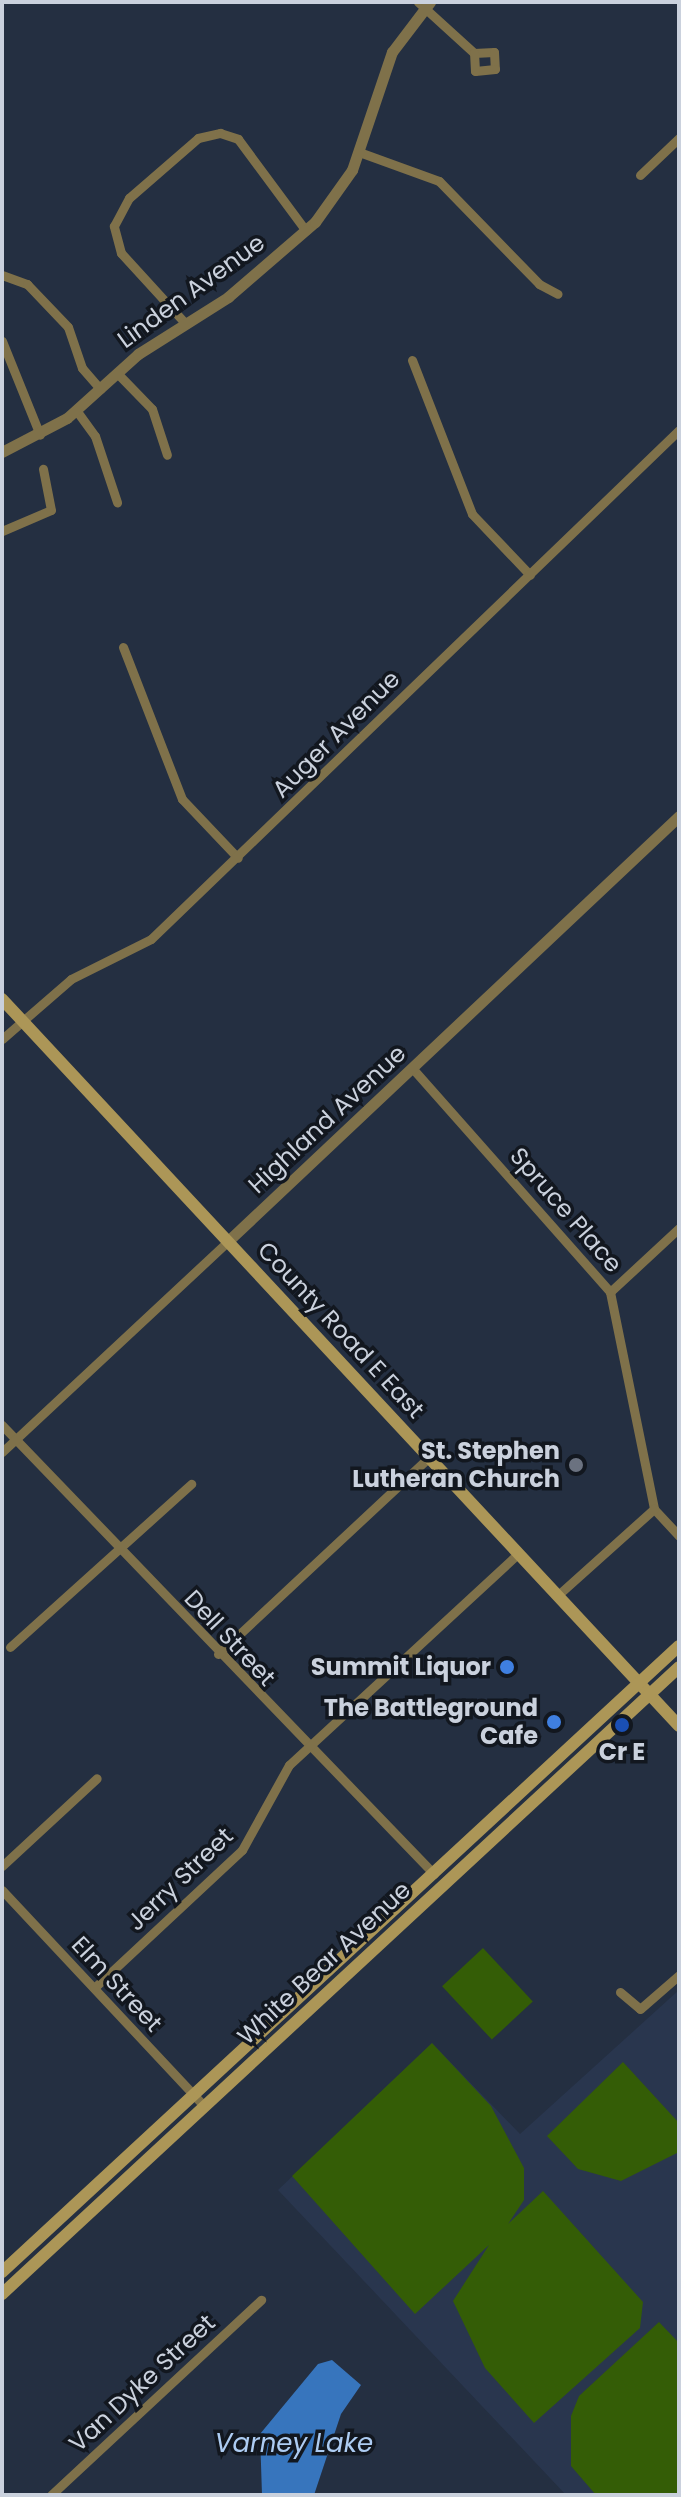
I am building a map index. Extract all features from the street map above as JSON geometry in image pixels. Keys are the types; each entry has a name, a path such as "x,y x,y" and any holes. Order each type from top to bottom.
{"main road":[{"name":"County Road E East","path":"2,999 679,1726"},
{"name":"White Bear Avenue","path":"2,2272 679,1646"},
{"name":"White Bear Avenue","path":"2,2294 679,1667"}],"street":[{"path":"424,4 474,53"},
{"name":"Linden Avenue","path":"2,452 40,435 76,410 117,373 306,231 342,188 359,152 392,52 424,4"},
{"path":"185,323 121,253 114,226 129,198 198,138 220,133 238,139 306,231"},
{"path":"640,175 679,138"},
{"path":"359,152 439,181 539,284 558,294"},
{"path":"2,275 27,284 68,327 82,368 100,389"},
{"path":"2,341 40,435"},
{"path":"412,360 472,514 530,575"},
{"path":"117,373 152,409 167,455"},
{"path":"76,410 95,436 117,502"},
{"name":"Auger Avenue","path":"2,1039 71,979 151,939 679,430"},
{"path":"2,531 51,510 43,469"},
{"path":"123,647 182,799 238,858"},
{"name":"Highland Avenue","path":"2,1452 679,816"},
{"name":"Spruce Place","path":"413,1069 610,1292 654,1509"},
{"path":"610,1292 679,1228"},
{"name":"Dell Street","path":"2,1425 307,1749 329,1762 434,1874"},
{"path":"218,1654 429,1457"},
{"path":"10,1647 191,1484"},
{"path":"558,1595 654,1509 679,1536"},
{"name":"Jerry Street","path":"94,1988 242,1850 278,1780 307,1749 519,1553"},
{"path":"2,1866 97,1778"},
{"name":"Elm Street","path":"2,1890 204,2106"},
{"path":"620,1992 640,2009 679,1975"},
{"name":"Van Dyke Street","path":"51,2495 261,2300"}],"shaded area":[{"path":"679,1990 679,2495 566,2495 278,2190 432,2043 520,2134"}],"green space":[{"path":"483,1948 533,2001 492,2040 442,1986"},
{"path":"432,2043 491,2106 524,2168 524,2200 508,2224 543,2191 643,2302 640,2328 534,2423 485,2368 453,2301 489,2245 415,2314 292,2176"},
{"path":"623,2062 679,2123 679,2152 621,2181 578,2169 547,2136"},
{"path":"659,2322 679,2343 679,2495 596,2495 571,2466 571,2416 579,2396"}],"water":[{"name":"Varney Lake","path":"332,2360 361,2385 341,2414 314,2495 262,2495 260,2434 318,2364"}],"place":[{"name":"St. Stephen Lutheran Church","path":"576,1465"},
{"name":"Summit Liquor","path":"507,1667"},
{"name":"The Battleground Cafe","path":"554,1722"},
{"name":"Cr E","path":"622,1725"}]}
